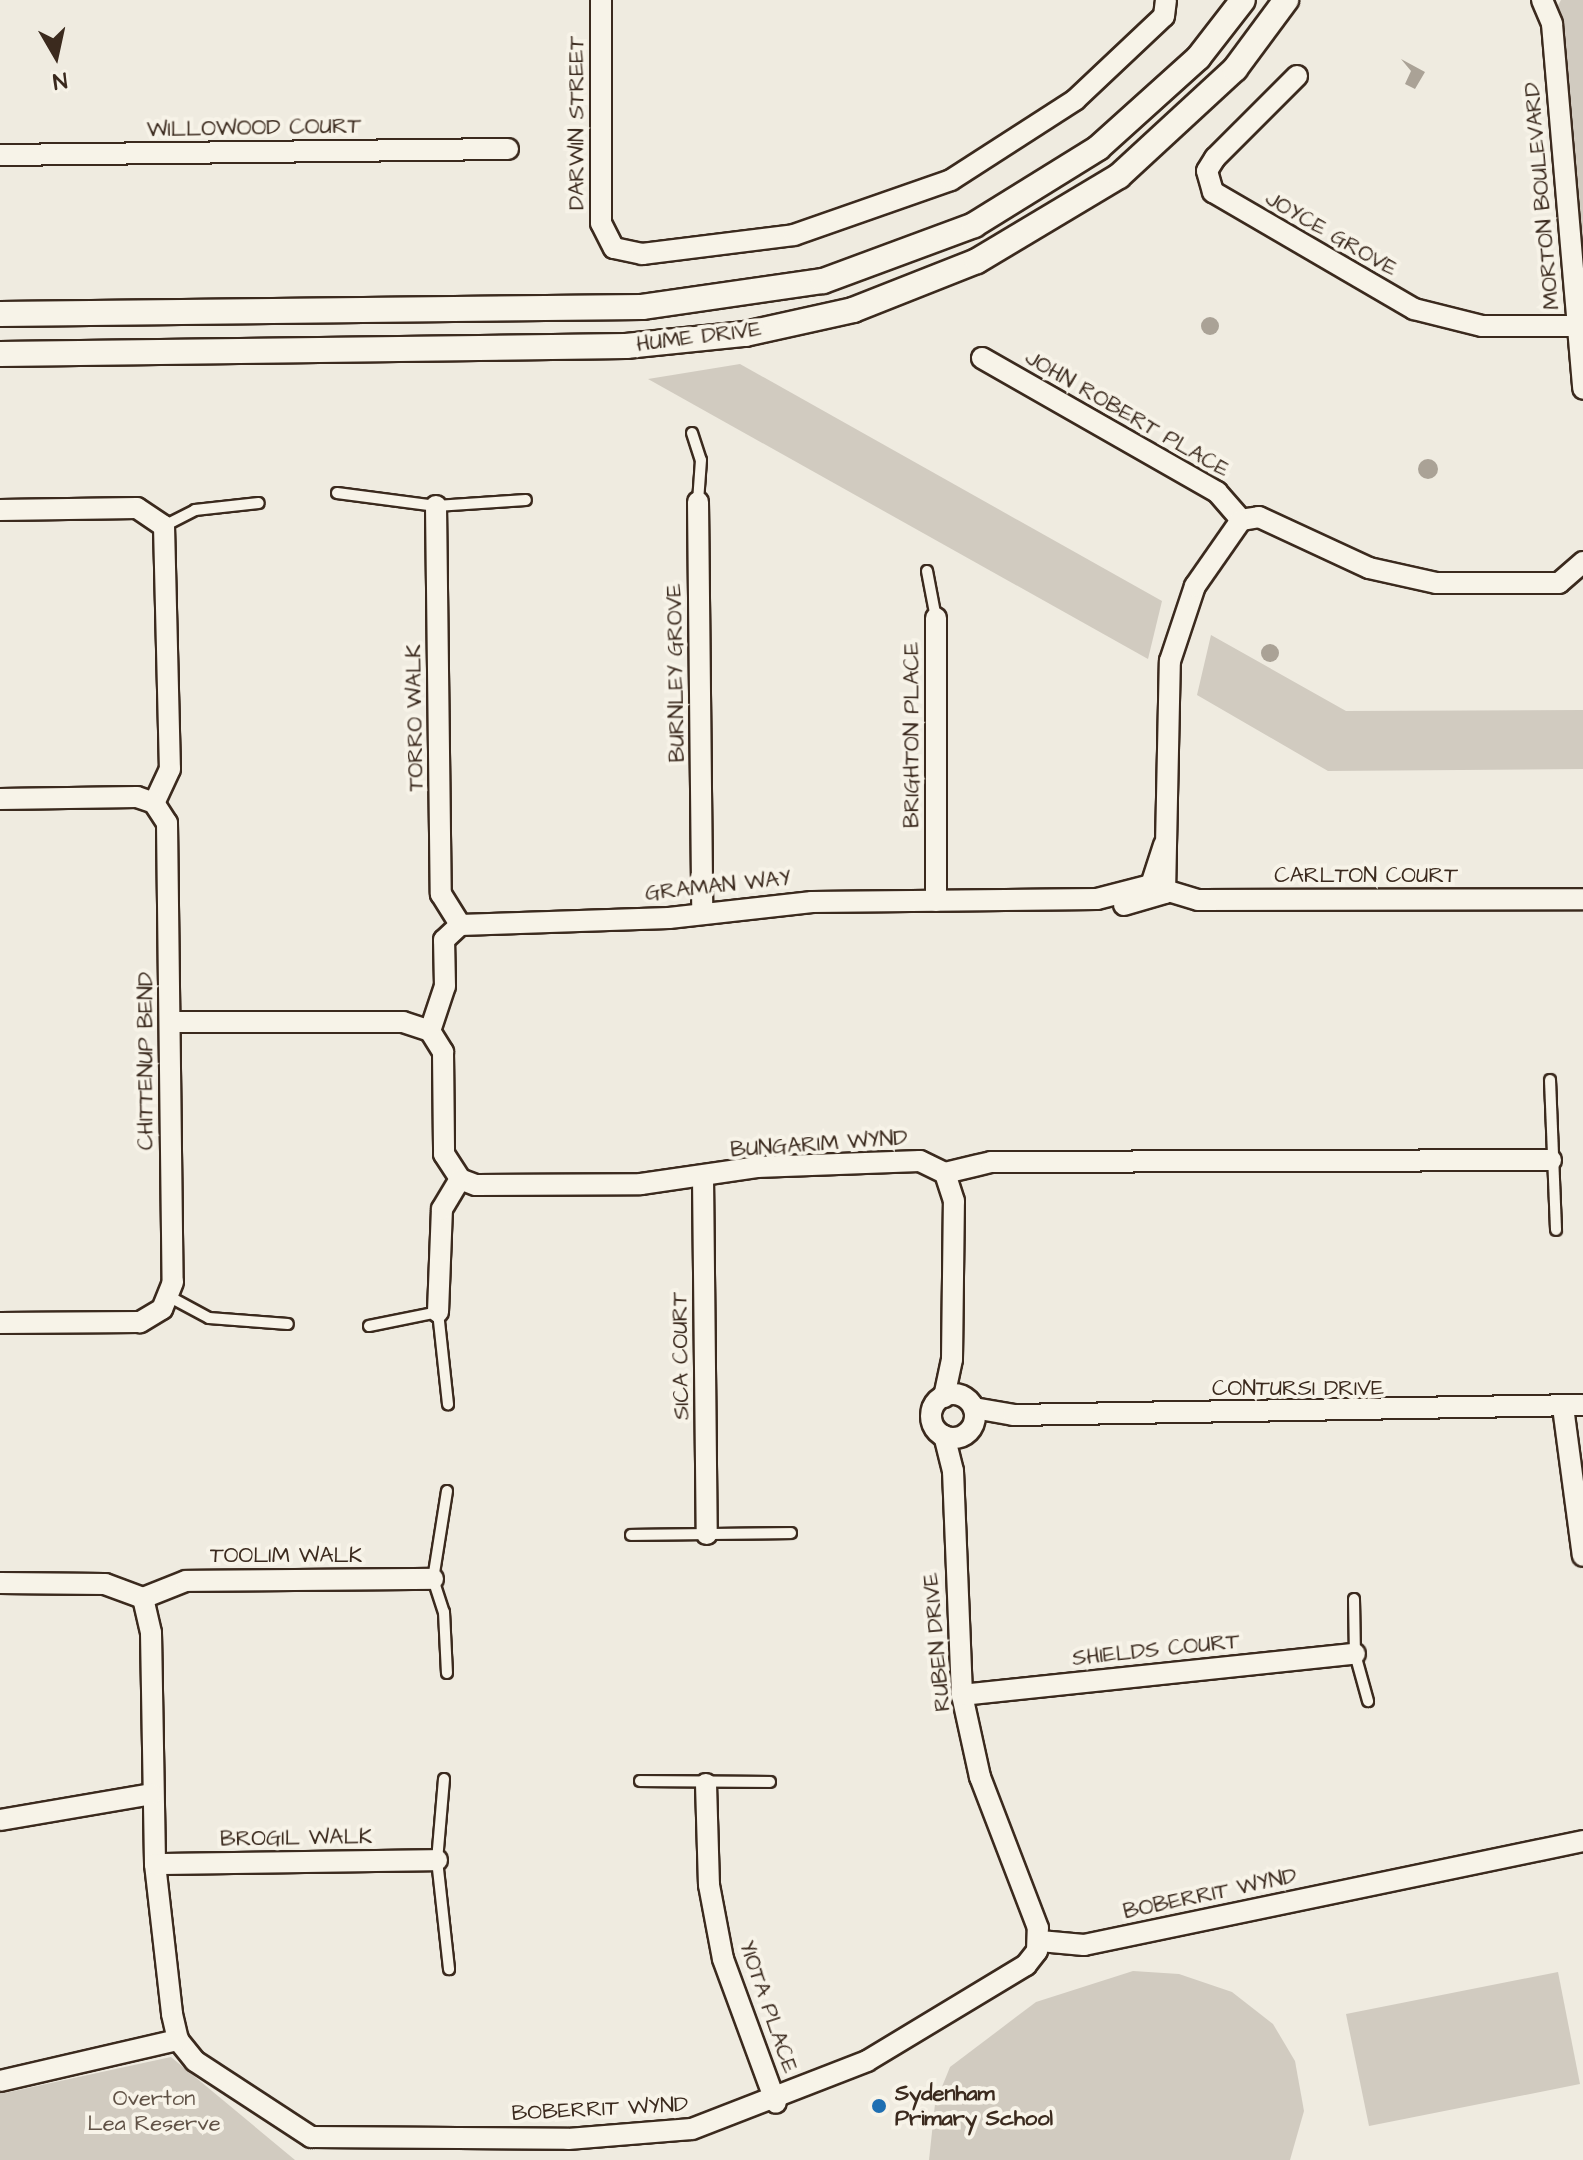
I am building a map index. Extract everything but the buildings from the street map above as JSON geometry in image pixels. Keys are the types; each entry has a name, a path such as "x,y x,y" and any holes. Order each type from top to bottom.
{"street":[{"name":"DARWIN STREET","path":"601,0 601,208 610,243 642,254 753,243 833,224 951,180 1075,100 1164,16 1166,0"},
{"name":"HUME DRIVE","path":"0,314 642,307 823,281 974,225 1098,148 1198,58 1243,0"},
{"name":"HUME DRIVE","path":"0,354 626,346 745,334 842,313 977,261 1119,176 1235,69 1286,0"},
{"name":"MORTON BOULEVARD","path":"1542,0 1552,24 1583,389"},
{"name":"JOYCE GROVE","path":"1297,76 1215,158 1207,171 1213,192 1414,309 1482,326 1578,326"},
{"name":"WILLOWOOD COURT","path":"0,155 508,149"},
{"name":"JOHN ROBERT PLACE","path":"982,358 1217,492 1241,520"},
{"name":"BURNLEY GROVE","path":"698,502 702,914"},
{"name":"TORRO WALK","path":"436,506 441,894 460,925"},
{"path":"0,510 137,508 164,526 170,769 154,803 137,797 0,799"},
{"path":"1158,889 1164,845 1164,710 1173,649 1195,586 1241,520 1259,517 1369,568 1436,583 1559,583 1581,570"},
{"name":"BRIGHTON PLACE","path":"936,618 936,901"},
{"name":"CHITTENUP BEND","path":"154,803 169,836 170,1297"},
{"name":"GRAMAN WAY","path":"460,925 702,914 782,903 1097,899 1158,889"},
{"name":"CARLTON COURT","path":"1158,889 1198,900 1583,899"},
{"path":"430,1031 445,986 444,940 460,925"},
{"path":"170,1022 403,1022 430,1031 443,1052 444,1154 460,1179 442,1209 438,1312"},
{"path":"945,1173 991,1162 1551,1160"},
{"name":"BUNGARIM WYND","path":"460,1179 626,1185 703,1177 757,1167 920,1161 945,1173"},
{"name":"RUBEN DRIVE","path":"945,1173 954,1201 952,1359 960,1417 953,1471 962,1695 980,1777 1040,1941"},
{"name":"SICA COURT","path":"703,1177 707,1534"},
{"path":"0,1323 140,1322 170,1297"},
{"path":"1573,1406 1583,1556"},
{"name":"CONTURSI DRIVE","path":"960,1417 1573,1406"},
{"name":"TOOLIM WALK","path":"143,1598 186,1581 433,1579"},
{"path":"0,1583 105,1584 143,1598 151,1633 155,1864 178,2040 0,2081"},
{"name":"SHIELDS COURT","path":"962,1695 1355,1654"},
{"name":"YIOTA PLACE","path":"706,1784 709,1885 723,1959 776,2103"},
{"path":"0,1820 152,1794"},
{"name":"BOBERRIT WYND","path":"178,2040 195,2061 277,2119 337,2140 646,2134 692,2129 776,2103 867,2061 1026,1965 1040,1941 1084,1945 1583,1841"},
{"name":"BROGIL WALK","path":"155,1864 437,1860"}],"lane":[{"name":"BURNLEY GROVE","path":"692,433 701,460 698,502"},
{"path":"337,493 436,506 526,500"},
{"path":"164,526 195,510 259,503"},
{"name":"BRIGHTON PLACE","path":"927,571 936,618"},
{"path":"1550,1080 1556,1230"},
{"path":"170,1297 209,1318 288,1324"},
{"path":"369,1326 438,1312 448,1404"},
{"path":"447,1491 433,1579 444,1612 447,1673"},
{"path":"631,1535 791,1533"},
{"path":"1354,1599 1355,1654 1368,1701"},
{"path":"444,1779 437,1860 449,1969"},
{"path":"640,1781 706,1784 770,1782"}],"green space":[{"path":"1561,0 1583,0 1583,272 1556,9"},
{"path":"740,364 1162,601 1148,659 648,379"},
{"path":"1211,635 1346,711 1583,710 1583,769 1328,771 1197,695"},
{"path":"1133,1971 1179,1974 1232,1992 1273,2024 1295,2061 1304,2111 1290,2160 929,2160 935,2104 950,2067 1036,2002"},
{"path":"1558,1972 1580,2084 1369,2126 1346,2014"},
{"name":"Overton Lea Reserve","path":"171,2057 295,2160 0,2160 0,2094"}],"shaded area":[{"path":"1401,59 1425,72 1415,89 1405,84 1411,71"},
{"path":"1206,317 1214,317 1219,326 1217,333 1206,335 1201,330 1201,322"},
{"path":"1428,459 1435,462 1438,469 1435,476 1428,479 1421,476 1418,469 1421,462"},
{"path":"1266,644 1274,644 1279,653 1277,660 1266,662 1261,657 1261,649"}],"place":[{"name":"Sydenham Primary School","path":"879,2106"}]}
